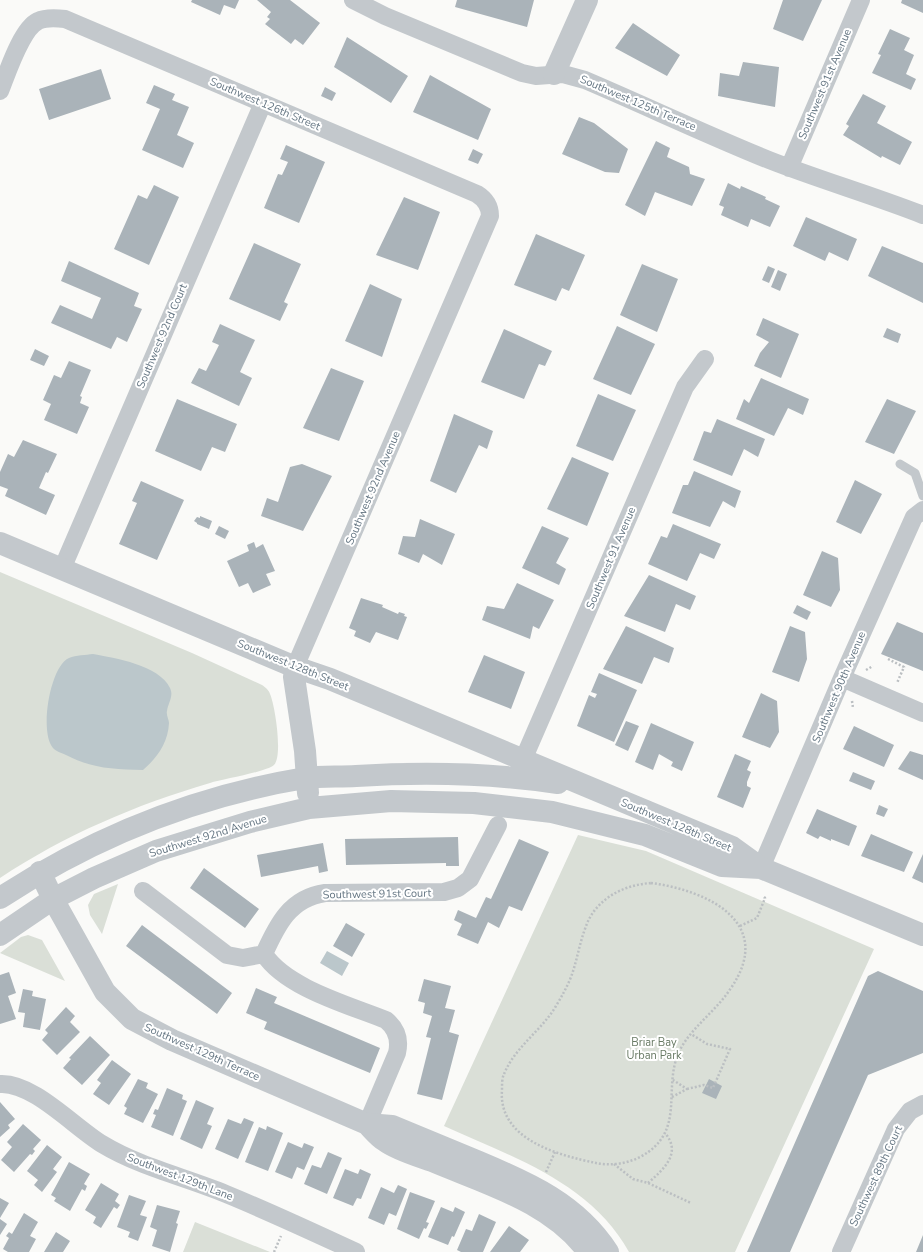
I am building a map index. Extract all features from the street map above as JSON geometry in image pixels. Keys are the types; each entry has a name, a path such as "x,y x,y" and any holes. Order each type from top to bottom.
{"street":[{"name":"Southwest 125th Terrace","path":"353,0 385,16 522,74 536,76 554,74 570,75 585,80 789,168 923,215"},
{"path":"554,74 587,0"},
{"name":"Southwest 91st Avenue","path":"789,168 862,0"},
{"name":"Southwest 126th Street","path":"0,91 27,32 37,21 58,18 78,24 477,194 483,198 488,206"},
{"name":"Southwest 92nd Court","path":"62,569 263,103"},
{"name":"Southwest 92nd Avenue","path":"0,935 53,900 94,878 156,850 250,822 309,808 305,751 294,677 295,667 490,216 488,206"},
{"name":"Southwest 91 Avenue","path":"523,760 685,387 705,359"},
{"name":"Southwest 90th Avenue","path":"761,868 842,678 914,517 923,510"},
{"name":"Southwest 128th Street","path":"0,543 295,667 330,679 587,788 732,847 761,868 923,935"},
{"path":"842,678 923,713"},
{"name":"Southwest 128th Street","path":"306,778 429,773 543,781 587,788"},
{"path":"0,898 40,872 83,849 150,820 238,792 306,778"},
{"name":"Southwest 128th Street","path":"309,808 391,801 474,803 544,811 646,835 722,866 761,868"},
{"name":"Southwest 91st Court","path":"264,954 282,918 298,903 312,896 325,893 444,892 458,888 472,875 498,825"},
{"name":"Southwest 129th Terrace","path":"40,872 53,900 105,992 132,1019 172,1040 367,1124 392,1126 533,1186 555,1198 580,1218 594,1232 608,1252"},
{"path":"143,891 227,955 244,958 264,954 272,966 289,979 386,1020 393,1027 399,1042 397,1053 367,1124"},
{"name":"Southwest 129th Lane","path":"7,1084 34,1094 105,1146 135,1160 225,1194 356,1252"},
{"name":"Southwest 89th Court","path":"841,1252 896,1129 903,1118 920,1105"},
{"name":"Southwest 129th Terrace","path":"367,1124 385,1142 509,1194 537,1208 558,1221 588,1252"}],"lane":[{"path":"900,464 915,473 923,496"}],"path":[{"path":"888,659 904,667 897,683"},
{"path":"866,671 873,666"},
{"path":"852,700 852,708"},
{"path":"651,883 662,884 690,892 728,912 740,926 744,934 745,947 737,978 726,995 691,1034 675,1060 671,1115 665,1133 656,1145 647,1153 627,1162 598,1164 539,1146 517,1132 504,1112 501,1097 503,1075 512,1059 547,1020 560,999 571,977 585,928 591,915 606,898 629,886 651,883"},
{"path":"740,926 756,918 765,898 764,897"},
{"path":"672,1098 687,1089 704,1085 713,1088 730,1049 707,1044 691,1034"},
{"path":"673,1080 687,1089"},
{"path":"648,1183 659,1174 671,1156 672,1143 665,1133"},
{"path":"546,1172 555,1152"},
{"path":"614,1164 634,1179 648,1183 691,1203"},
{"path":"274,1252 281,1235"}],"green space":[{"path":"0,572 192,653 263,686 267,689 272,700 276,719 278,752 277,760 274,765 262,770 210,783 128,811 50,848 0,878"},
{"name":"Briar Bay Urban Park","path":"578,835 646,851 874,949 735,1252 629,1252 613,1228 593,1207 571,1190 547,1174 522,1161 444,1126"},
{"path":"118,884 102,934 90,915 88,905 94,894"},
{"path":"28,935 42,940 65,981 0,953 21,937"},
{"path":"195,1222 270,1252 183,1252"}],"shaded area":[{"path":"93,654 124,660 147,668 164,680 170,688 171,697 167,713 169,723 166,737 161,750 143,770 113,769 94,766 76,760 55,750 49,740 47,715 52,686 57,673 62,664 69,658"},
{"path":"327,951 349,963 342,976 320,963"}],"building":[{"path":"192,0 239,0 235,9 224,5 220,15 191,2"},
{"path":"257,0 290,0 320,23 303,45 295,39 291,44 265,24 270,19 267,17 271,12"},
{"path":"457,0 534,0 527,27 455,7"},
{"path":"783,0 822,0 803,41 773,29"},
{"path":"902,0 923,0 923,13 901,3"},
{"path":"633,23 680,55 667,76 615,48"},
{"path":"890,29 910,38 904,50 914,55 906,74 916,79 911,90 872,73 881,55 878,54"},
{"path":"347,37 408,76 391,103 334,67"},
{"path":"743,62 779,67 775,107 718,96 720,73 739,76"},
{"path":"101,69 111,99 49,120 39,89"},
{"path":"430,75 491,109 478,140 413,112"},
{"path":"154,85 175,94 172,100 189,107 177,135 194,143 183,168 142,150 160,109 146,103"},
{"path":"325,87 336,93 332,101 321,96"},
{"path":"863,94 886,106 877,123 912,142 900,165 882,156 881,158 843,135 849,126 846,124"},
{"path":"579,117 594,123 628,149 619,173 605,172 562,154"},
{"path":"656,141 670,148 667,157 689,167 690,174 705,179 692,206 655,192 645,216 625,205"},
{"path":"286,145 325,162 299,223 264,208 278,174 282,175 288,162 280,159"},
{"path":"473,149 483,154 478,164 468,160"},
{"path":"728,183 740,189 741,186 766,197 765,199 780,206 770,227 751,219 748,227 721,215 724,207 719,205"},
{"path":"154,185 179,197 149,265 114,249 138,195 147,199"},
{"path":"404,197 440,212 418,270 376,255"},
{"path":"806,217 857,239 848,261 829,252 825,261 793,246"},
{"path":"536,234 585,255 569,291 562,288 556,301 514,285"},
{"path":"254,243 301,264 284,302 288,304 280,321 229,299"},
{"path":"882,246 923,263 923,303 868,276"},
{"path":"69,261 139,293 134,306 142,309 127,342 117,337 111,349 51,323 60,305 92,319 101,298 61,281"},
{"path":"642,264 678,279 657,332 620,315"},
{"path":"768,266 775,269 769,283 762,280"},
{"path":"778,270 787,274 780,291 771,287"},
{"path":"370,284 402,299 382,357 345,341"},
{"path":"763,318 799,334 781,378 754,366 760,353 769,342 756,335"},
{"path":"220,324 255,340 240,372 252,378 239,406 191,383 199,368 206,371 219,345 212,342"},
{"path":"617,326 655,344 631,395 593,379"},
{"path":"887,328 901,334 898,343 883,337"},
{"path":"504,329 552,351 545,366 539,364 524,399 481,382"},
{"path":"35,349 49,356 44,366 30,360"},
{"path":"69,361 91,370 80,396 82,397 80,403 89,407 77,434 44,420 51,404 43,400 54,375 61,378"},
{"path":"331,368 364,381 339,441 303,428"},
{"path":"761,378 809,399 803,415 788,408 774,436 736,419 744,399 749,403"},
{"path":"598,394 636,410 613,461 576,446"},
{"path":"177,399 237,424 225,452 212,447 201,471 155,451"},
{"path":"887,399 916,411 894,454 865,442"},
{"path":"454,414 493,431 487,449 479,445 456,493 430,481"},
{"path":"717,419 765,439 758,457 744,449 732,476 693,460 704,431 711,433"},
{"path":"23,440 57,454 48,473 46,472 39,488 55,495 46,515 5,496 8,489 0,486 0,472 8,454 14,457"},
{"path":"572,457 609,473 587,526 547,509"},
{"path":"302,464 332,476 303,531 261,516 267,498 278,502 290,467"},
{"path":"694,471 741,491 735,508 723,501 710,527 672,513 683,485 688,485"},
{"path":"855,480 882,494 861,534 836,522"},
{"path":"141,481 184,500 157,560 119,544 137,503 132,501"},
{"path":"200,516 212,521 209,529 197,524 194,521 197,517 200,518"},
{"path":"420,519 455,534 442,565 423,554 419,563 398,554 403,536 415,537"},
{"path":"673,524 721,544 714,559 700,553 687,581 648,564 661,536 667,538"},
{"path":"219,526 229,531 225,539 215,534"},
{"path":"542,526 569,538 556,563 566,569 559,585 522,568"},
{"path":"254,542 256,548 263,544 275,571 266,574 271,585 253,593 248,583 239,587 227,561 249,551 247,545"},
{"path":"822,551 838,558 840,590 831,607 803,595"},
{"path":"649,575 696,596 690,610 676,604 665,632 624,616"},
{"path":"517,583 554,600 539,629 533,626 530,639 482,620 487,606 504,609"},
{"path":"361,598 383,605 382,607 398,614 399,612 405,614 404,616 407,617 398,640 376,632 370,643 354,636 356,631 349,628"},
{"path":"797,605 811,612 807,620 793,613"},
{"path":"897,622 923,633 923,671 881,654"},
{"path":"626,626 674,648 669,663 654,657 642,684 603,669"},
{"path":"790,626 805,632 807,659 799,682 772,672"},
{"path":"484,655 525,672 511,709 468,692"},
{"path":"599,673 637,690 614,742 577,726 589,695 595,698 597,694 591,692"},
{"path":"761,693 777,701 779,732 770,748 742,737"},
{"path":"626,721 639,726 628,751 615,745"},
{"path":"651,723 694,742 682,771 671,766 673,762 659,754 653,770 635,762"},
{"path":"854,726 894,745 884,767 843,749"},
{"path":"910,751 923,755 923,780 898,769"},
{"path":"735,754 751,761 747,770 751,772 747,786 751,788 743,808 717,797"},
{"path":"853,772 875,781 871,790 849,781"},
{"path":"879,805 888,809 884,817 876,814"},
{"path":"817,809 857,826 849,846 820,836 818,839 806,833"},
{"path":"871,834 913,852 904,872 861,856"},
{"path":"458,837 459,866 446,866 446,863 346,865 345,839"},
{"path":"519,839 549,852 522,911 509,906 499,928 488,922 478,944 457,935 462,924 454,920 458,910 476,918 486,897 491,899"},
{"path":"323,843 328,871 319,873 318,866 261,877 257,855"},
{"path":"923,854 923,883 912,878"},
{"path":"204,868 259,909 245,928 190,888"},
{"path":"346,923 365,934 352,957 333,946"},
{"path":"142,925 232,993 217,1014 126,946"},
{"path":"878,971 923,991 923,1053 868,1075 790,1252 747,1252 868,976"},
{"path":"9,972 16,993 8,996 16,1019 0,1024 0,975"},
{"path":"424,979 451,986 445,1008 455,1010 449,1032 459,1035 442,1100 417,1094 431,1038 426,1037 432,1016 423,1013 425,1003 418,1001"},
{"path":"256,988 277,997 274,1003 380,1048 370,1073 264,1029 267,1022 246,1013"},
{"path":"23,989 33,991 32,996 46,999 40,1030 23,1027 25,1013 18,1012"},
{"path":"66,1007 75,1016 70,1022 80,1032 57,1055 42,1040 48,1033 45,1030"},
{"path":"90,1036 110,1055 82,1085 63,1068 71,1059 69,1058"},
{"path":"112,1060 131,1074 109,1105 93,1094 101,1083 97,1080"},
{"path":"138,1079 148,1083 146,1088 158,1094 143,1123 124,1114 127,1108 124,1106"},
{"path":"709,1079 722,1086 716,1099 702,1093"},
{"path":"167,1088 183,1095 182,1099 187,1101 173,1136 151,1127 156,1115 153,1114 155,1109 158,1110"},
{"path":"196,1100 214,1108 207,1124 212,1126 202,1149 180,1139"},
{"path":"0,1102 15,1119 8,1125 10,1128 0,1137"},
{"path":"244,1118 254,1122 238,1159 215,1149 228,1119 241,1124"},
{"path":"23,1124 41,1140 33,1149 35,1151 32,1155 30,1154 14,1172 1,1160 12,1147 7,1142"},
{"path":"267,1126 283,1133 268,1171 245,1162 259,1127 266,1130"},
{"path":"288,1142 302,1148 304,1143 314,1147 304,1170 297,1167 292,1179 275,1172"},
{"path":"47,1145 62,1157 53,1169 57,1172 42,1192 34,1185 38,1180 27,1171"},
{"path":"328,1152 342,1158 327,1194 304,1184 312,1165 321,1168"},
{"path":"69,1162 90,1174 84,1184 87,1186 85,1191 82,1189 70,1211 54,1201 56,1198 51,1195"},
{"path":"345,1169 358,1174 360,1169 371,1174 361,1199 357,1198 353,1206 333,1198"},
{"path":"101,1183 119,1194 115,1201 120,1205 117,1209 114,1207 101,1228 93,1223 96,1217 85,1210"},
{"path":"398,1185 407,1189 396,1216 389,1213 384,1225 368,1218 381,1187 394,1193"},
{"path":"410,1192 435,1201 426,1222 429,1223 426,1229 424,1228 419,1239 397,1229"},
{"path":"129,1195 146,1201 140,1215 147,1217 138,1241 128,1237 130,1232 117,1227"},
{"path":"0,1198 9,1203 0,1218"},
{"path":"157,1205 180,1211 170,1252 152,1246 157,1230 150,1227"},
{"path":"441,1207 453,1212 455,1207 465,1212 454,1237 452,1236 448,1245 428,1237"},
{"path":"24,1213 38,1222 30,1236 36,1239 29,1252 8,1252 3,1249 9,1238 6,1236 9,1232 12,1234"},
{"path":"479,1214 496,1222 483,1252 461,1252 457,1250 466,1229 472,1231"},
{"path":"0,1219 7,1224 0,1235"},
{"path":"509,1226 529,1240 520,1252 490,1252"},
{"path":"56,1232 70,1241 63,1252 44,1252"},
{"path":"923,1235 923,1252 916,1252"}]}
